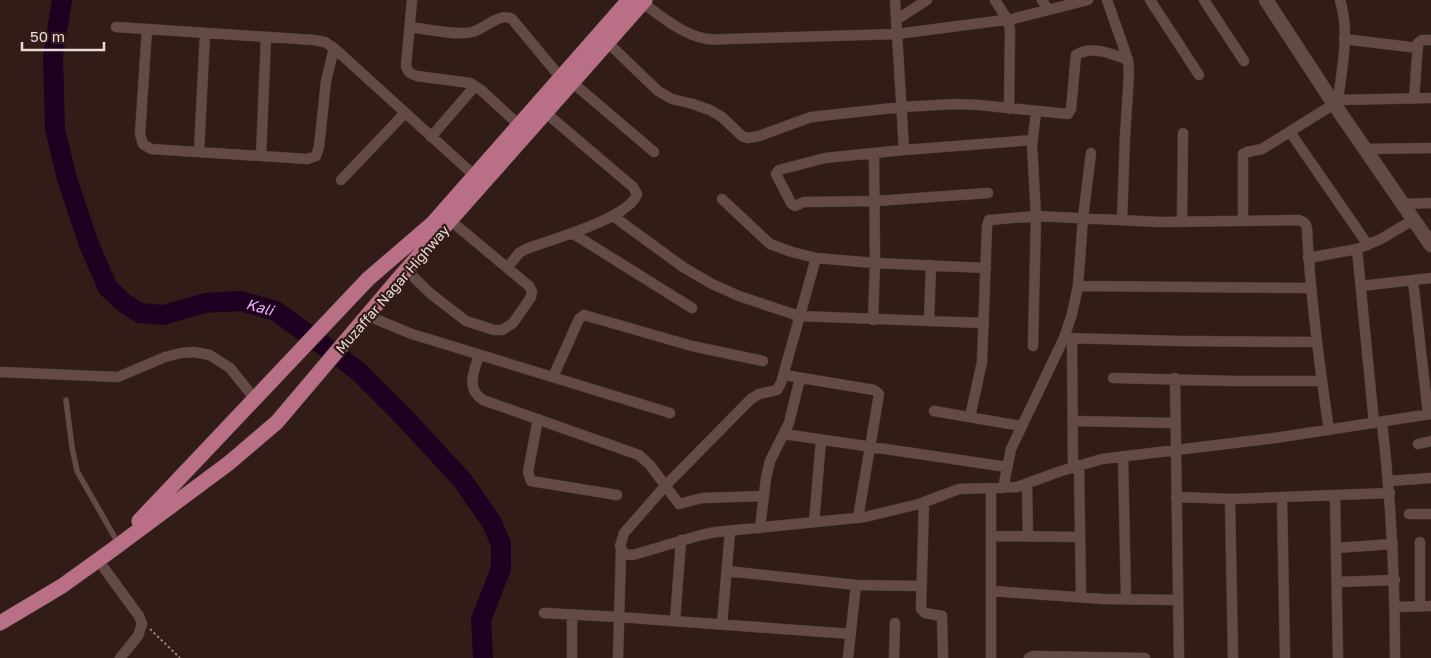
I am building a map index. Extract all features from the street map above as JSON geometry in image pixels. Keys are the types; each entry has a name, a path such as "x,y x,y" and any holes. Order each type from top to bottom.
{"main road":[{"path":"1266,0 1336,102 1365,150 1431,245"},
{"name":"Muzaffar Nagar Highway","path":"0,623 62,586 98,560 229,463 277,422 406,270 546,113 567,81 603,38 639,1"},
{"name":"Muzaffar Nagar Highway","path":"115,547 351,298 386,262 433,223 519,126 567,81"}],"street":[{"path":"412,0 407,70 411,74 470,83 481,90 519,126"},
{"path":"895,0 904,150"},
{"path":"896,20 927,0"},
{"path":"995,0 1007,19 1011,40 1009,109"},
{"path":"1042,0 1048,10"},
{"path":"639,1 683,31 707,39 897,34 1007,19 1088,0"},
{"path":"1107,0 1128,60 1129,74 1122,220"},
{"path":"1150,0 1199,75"},
{"path":"1204,0 1244,61"},
{"path":"1336,102 1344,39 1344,18 1340,0"},
{"path":"410,27 470,32 481,29 503,17 512,19 567,81 654,152"},
{"path":"116,27 325,42 334,48 474,176"},
{"path":"147,29 141,139 146,147 151,149 307,159 316,156 319,147 326,81 334,48"},
{"path":"199,152 206,32"},
{"path":"261,156 266,37"},
{"path":"603,38 658,91 672,99 710,110 722,117 742,136 748,138 759,136 811,117 902,107 956,104 980,105 1064,115 1070,112 1075,57 1078,53 1104,52 1128,60"},
{"path":"1344,39 1418,48"},
{"path":"1414,99 1420,41 1431,40"},
{"path":"431,137 475,86"},
{"path":"1243,220 1243,154 1262,149 1336,102 1431,98"},
{"path":"1032,346 1036,216 1033,140 1036,112"},
{"path":"341,180 405,113"},
{"path":"508,267 526,249 602,222 636,198 636,190 546,113"},
{"path":"1290,132 1368,245"},
{"path":"1182,221 1183,133"},
{"path":"988,192 876,202 804,202 795,206 791,203 776,174 779,170 826,158 1033,140"},
{"path":"1365,150 1431,148"},
{"path":"873,320 876,202 874,153"},
{"path":"1081,597 1080,537 1068,339 1078,286 1090,153"},
{"path":"722,199 770,244 792,252 816,258 875,263 986,268"},
{"path":"1403,204 1431,203"},
{"path":"613,216 683,267 712,284 739,296 799,316 984,323"},
{"path":"970,417 982,362 987,226 990,220 1036,216 1122,220 1304,221 1307,228 1316,342 1329,430"},
{"path":"1308,258 1357,249 1368,245 1413,220"},
{"path":"406,270 444,305 466,321 494,330 502,330 513,323 530,297 532,292 529,286 451,221"},
{"path":"572,233 692,308"},
{"path":"1357,249 1378,422 1389,481 1393,544 1395,658"},
{"path":"618,658 620,546 624,533 666,485 751,399 759,394 777,390 784,375 816,258"},
{"path":"929,321 931,265"},
{"path":"1361,286 1431,278"},
{"path":"621,550 624,554 633,555 701,535 858,518 891,512 959,490 1003,488 1027,484 1076,466 1123,456 1175,451 1329,430 1429,414 1412,280"},
{"path":"1078,286 1311,288"},
{"path":"553,377 580,319 584,315 692,346 763,361"},
{"path":"366,319 670,413"},
{"path":"1068,339 1180,342 1316,342"},
{"path":"1003,488 1011,449 1021,426 1068,339"},
{"path":"0,372 118,377 165,357 194,352 210,355 230,368 257,396"},
{"path":"479,355 472,382 477,396 483,400 639,455 650,465 679,504 702,498 764,496"},
{"path":"784,375 877,392 879,396 858,518"},
{"path":"760,528 770,461 789,423 800,378"},
{"path":"1113,378 1322,381"},
{"path":"1175,378 1179,658"},
{"path":"934,411 1021,426"},
{"path":"538,419 528,472 531,481 617,495"},
{"path":"1073,421 1175,423"},
{"path":"784,434 1006,468"},
{"path":"814,522 821,440"},
{"path":"1418,444 1431,441"},
{"path":"1123,456 1126,599"},
{"path":"1389,481 1431,478"},
{"path":"1027,484 1028,536"},
{"path":"991,489 991,658"},
{"path":"1176,497 1230,499 1390,493"},
{"path":"1335,496 1338,658"},
{"path":"1282,498 1285,658"},
{"path":"1230,499 1232,658"},
{"path":"924,502 920,606 922,611 942,616 943,658"},
{"path":"1409,514 1431,514"},
{"path":"722,624 730,531"},
{"path":"991,536 1080,537"},
{"path":"675,621 681,540"},
{"path":"1420,542 1420,606"},
{"path":"1336,548 1393,544"},
{"path":"98,560 139,616 142,624 138,636 120,658"},
{"path":"726,571 856,585 921,586"},
{"path":"1337,582 1394,580"},
{"path":"848,658 856,585"},
{"path":"992,591 1081,597 1178,600"},
{"path":"1395,607 1431,606"},
{"path":"544,613 851,634"},
{"path":"572,614 572,658"},
{"path":"894,658 895,623"},
{"path":"1029,658 1033,656 1145,658"}],"lane":[{"path":"66,400 77,471 115,547"}],"path":[{"path":"142,624 149,627 180,658"}],"waterway":[{"name":"Kali","path":"62,0 53,56 55,129 67,179 88,242 108,288 124,303 140,313 163,315 205,303 241,301 276,311 358,371 404,417 463,481 492,523 501,544 501,568 481,620 483,658"}]}
